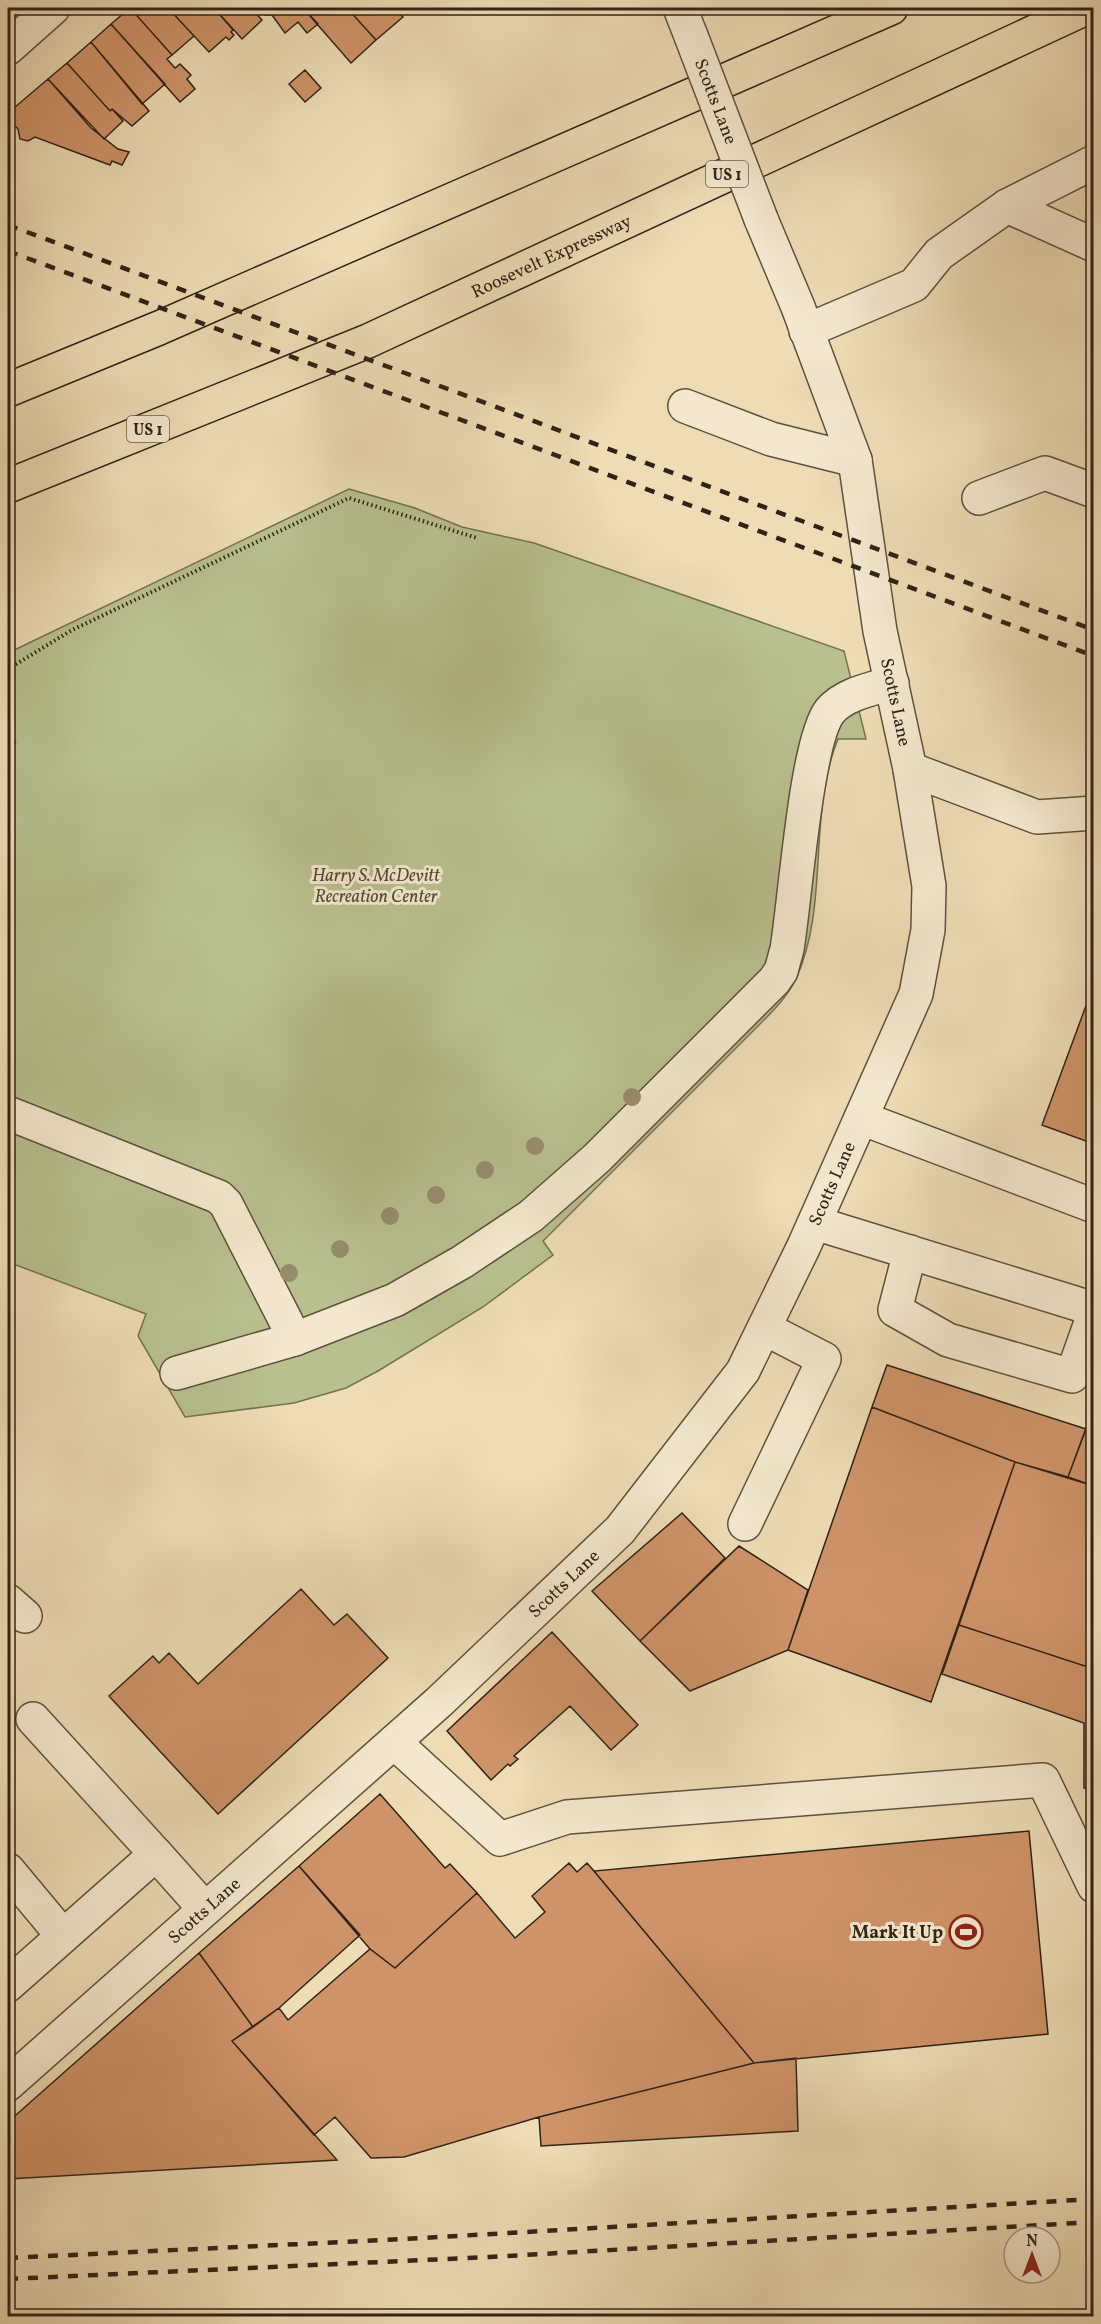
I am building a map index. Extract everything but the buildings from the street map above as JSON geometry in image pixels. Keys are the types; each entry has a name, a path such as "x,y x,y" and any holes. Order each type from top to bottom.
{"highway":[{"path":"8,390 159,328 891,8"},
{"name":"Roosevelt Expressway","path":"8,486 368,341 1086,8"}],"street":[{"path":"8,48 53,8"},
{"name":"Scotts Lane","path":"8,2084 394,1742 620,1530 743,1371 815,1223 916,994 928,930 929,886 910,770 879,620 855,460 686,22"},
{"path":"807,331 914,285 939,254 1007,206 1094,162"},
{"path":"1007,206 1094,245"},
{"path":"686,406 771,439 855,460"},
{"path":"979,498 1045,473 1094,490"},
{"path":"177,1373 296,1339 395,1300 462,1262 531,1216 597,1158 774,981 781,971 787,949 814,759 824,721 838,703 892,683"},
{"path":"910,770 1037,817 1094,813"},
{"path":"8,1113 219,1197 226,1204 296,1339"},
{"path":"861,1118 1094,1206"},
{"path":"815,1223 1094,1309"},
{"path":"910,1252 895,1310 948,1340 1072,1376 1094,1314"},
{"path":"745,1524 824,1359 764,1328"},
{"path":"33,1719 206,1909"},
{"path":"394,1742 500,1839 567,1817 1043,1780 1094,1886"},
{"path":"8,1985 156,1854"},
{"path":"8,1870 63,1936"}],"path":[{"path":"8,669 81,625 349,498 477,538"},
{"path":"8,730 15,744 8,747"}],"green space":[{"name":"Harry S. McDevitt Recreation Center","path":"349,489 415,508 462,527 534,543 844,651 866,739 838,739 829,768 823,798 813,921 806,950 792,986 766,1018 543,1241 553,1255 483,1307 346,1388 294,1403 185,1417 138,1336 146,1314 8,1262 8,653"}],"railway":[{"path":"8,225 1094,630"},
{"path":"8,251 1094,656"},
{"path":"8,2258 405,2239 1094,2199"},
{"path":"8,2279 490,2257 1094,2222"}],"place":[{"name":"Mark It Up","path":"966,1932"}]}
